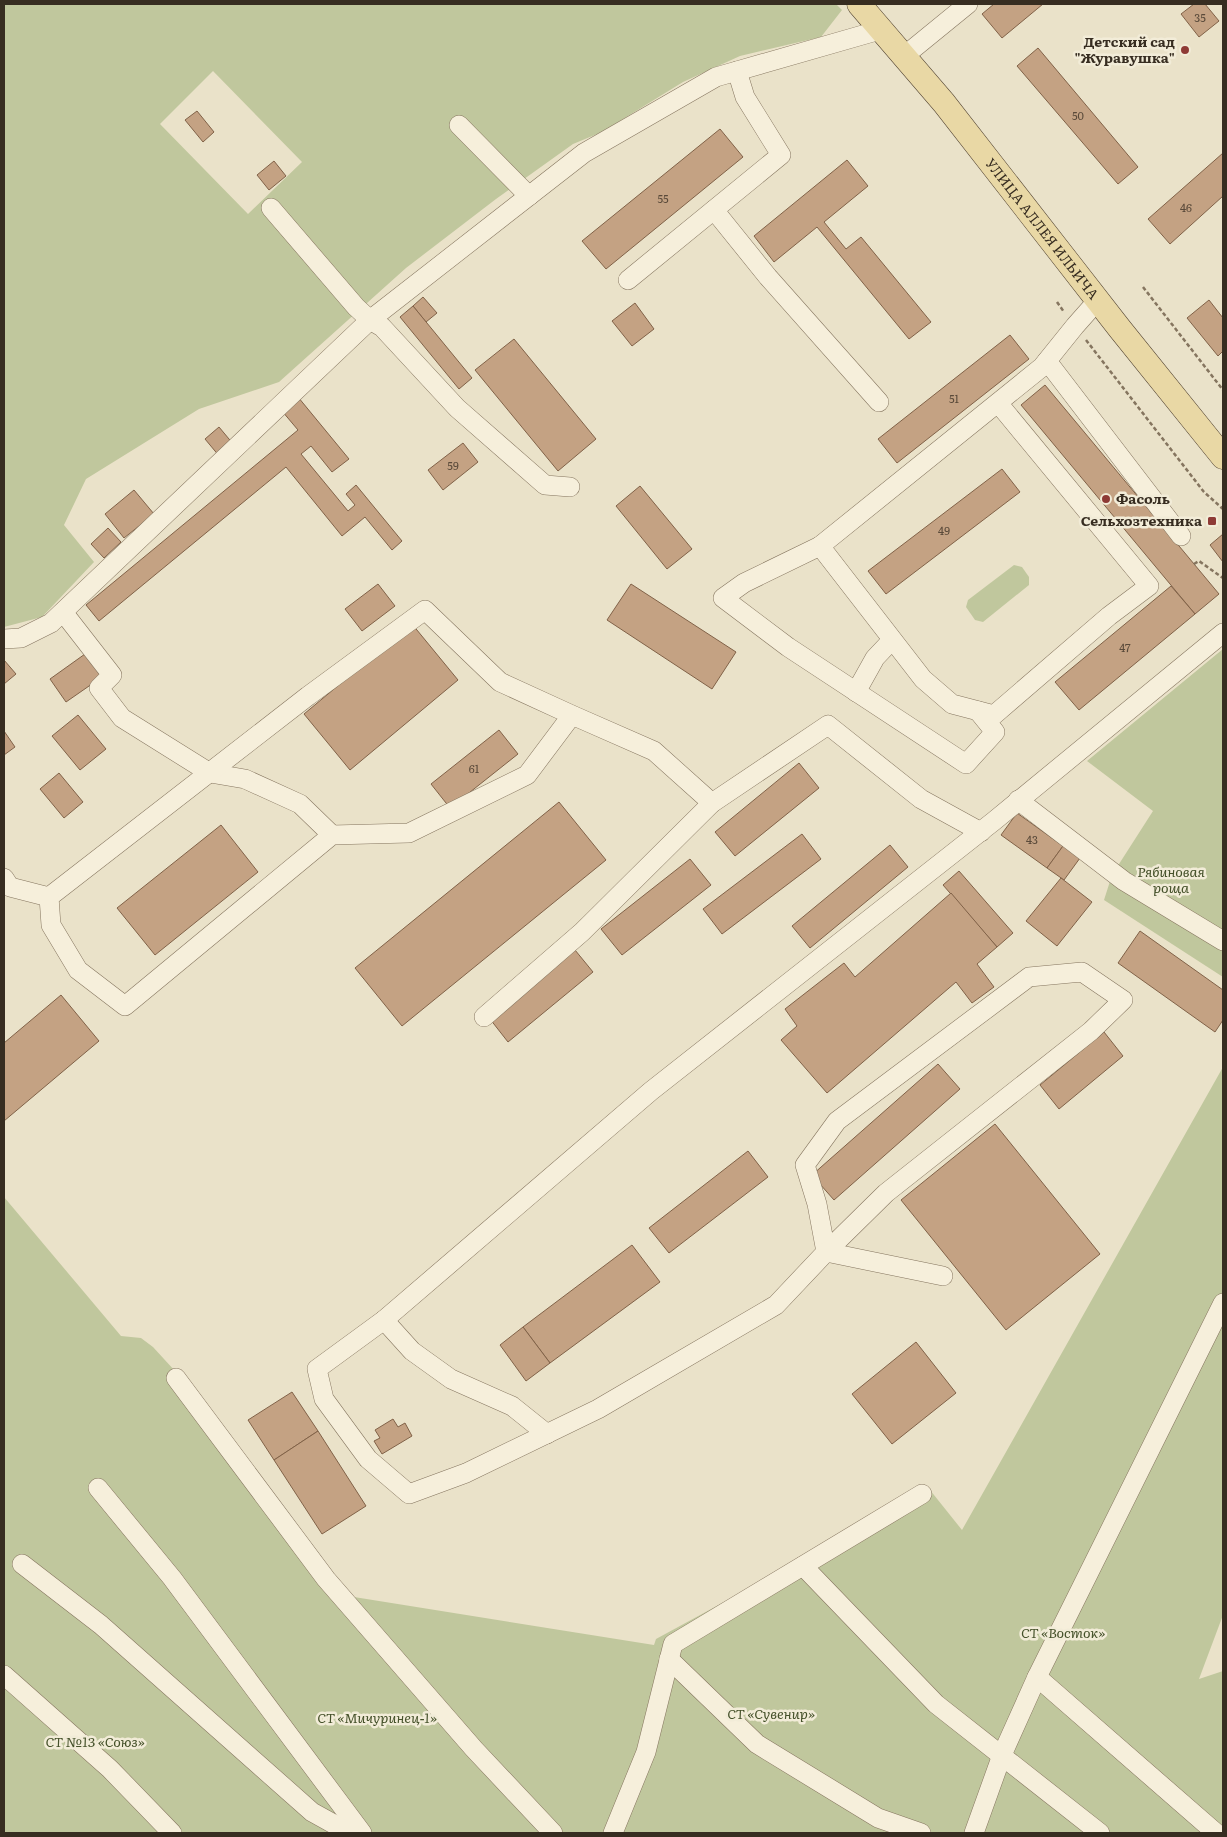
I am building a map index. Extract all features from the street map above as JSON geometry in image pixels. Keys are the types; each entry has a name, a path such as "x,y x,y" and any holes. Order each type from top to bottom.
{"main road":[{"name":"УЛИЦА АЛЛЕЯ ИЛЬИЧА","path":"859,4 944,104 1223,457"}],"street":[{"path":"903,57 968,4"},
{"path":"4,639 21,638 50,624 370,320 584,154 716,77 880,30"},
{"path":"628,280 781,155 745,97 737,71"},
{"path":"460,125 529,196"},
{"path":"272,208 356,307 370,320 382,327 456,408 545,485 570,487"},
{"path":"714,210 768,277 879,402"},
{"path":"978,711 995,732 966,764 788,647 723,598 744,583 820,546 1042,368 1098,300"},
{"path":"1047,361 1181,536"},
{"path":"820,546 923,678 952,704 994,715 1109,616 1149,586 998,403"},
{"path":"49,897 308,696 425,610 500,682 654,751 712,802"},
{"path":"63,612 112,675 99,688 122,718 210,773 245,779 300,804 332,835"},
{"path":"826,1252 818,1204 805,1165 837,1121 1029,978 1082,972 1123,1000 1091,1031 886,1193 776,1305 598,1410 466,1473 409,1494 368,1459 324,1399 317,1369 384,1320 651,1091 987,826 1223,632"},
{"path":"856,692 875,658 892,640"},
{"path":"49,897 51,925 78,970 125,1006 332,835 408,833 527,775 572,715"},
{"path":"484,1017 582,932 712,802 828,725 921,799 987,826"},
{"path":"1018,800 1124,881 1223,941"},
{"path":"4,878 10,887 49,897"},
{"path":"826,1252 943,1276"},
{"path":"974,1833 1002,1756 1037,1677 1223,1303"},
{"path":"384,1320 412,1351 451,1379 512,1406 547,1434"},
{"path":"176,1378 326,1579 474,1749 552,1833"},
{"path":"98,1488 172,1578 362,1833"},
{"path":"613,1833 646,1752 673,1644 922,1494"},
{"path":"22,1564 101,1625 312,1812 350,1833"},
{"path":"803,1566 936,1704 1100,1833"},
{"path":"669,1659 757,1744 878,1818 921,1833"},
{"path":"4,1675 110,1769 172,1833"},
{"path":"1037,1677 1216,1833"}],"path":[{"path":"1143,286 1223,390"},
{"path":"1057,302 1204,492 1223,509"},
{"path":"1194,564 1199,561 1223,578"}],"green space":[{"path":"4,4 836,4 842,10 821,37 740,56 683,82 602,132 573,144 496,199 406,268 279,382 199,409 86,479 64,525 94,562 42,617 4,627","holes":["213,71 302,162 248,214 160,124"]},
{"path":"1014,565 1022,567 1029,577 1029,585 983,622 975,620 966,607 968,600"},
{"name":"Рябиновая роща","path":"1223,649 1223,977 1104,900 1112,875 1153,811 1087,761"},
{"path":"1223,1067 1223,1615 1199,1679 1223,1671 1223,1833 4,1833 4,1197 121,1336 141,1338 153,1347 175,1371 265,1493 354,1597 654,1645 656,1639 930,1490 962,1530"}],"building":[{"path":"994,4 1043,4 1002,38 982,14"},
{"path":"1194,4 1205,4 1219,21 1199,37 1181,14"},
{"path":"1038,48 1138,167 1118,184 1017,66"},
{"path":"197,111 214,132 203,142 185,120"},
{"path":"720,129 743,157 606,269 582,241"},
{"path":"1223,153 1223,196 1170,244 1148,219"},
{"path":"847,160 868,186 824,222 846,249 861,237 931,322 909,339 817,227 774,262 754,236"},
{"path":"274,161 286,176 269,190 257,175"},
{"path":"423,297 437,313 426,322 413,306"},
{"path":"1209,300 1223,318 1223,351 1218,356 1187,318"},
{"path":"635,303 654,329 632,346 612,321"},
{"path":"413,306 472,378 459,389 400,317"},
{"path":"1010,335 1029,359 897,463 878,439"},
{"path":"514,339 596,439 558,471 475,370"},
{"path":"1045,385 1219,594 1195,614 1021,405"},
{"path":"298,397 349,459 332,472 311,446 301,454 348,511 355,505 346,494 356,485 402,541 392,550 365,517 342,536 286,467 99,621 86,605 298,430 282,411"},
{"path":"219,427 234,445 220,457 205,439"},
{"path":"463,443 478,462 443,490 428,470"},
{"path":"1002,469 1020,492 886,594 868,571"},
{"path":"640,486 692,549 667,569 616,506"},
{"path":"134,490 154,514 124,538 105,514"},
{"path":"108,528 121,542 104,558 91,544"},
{"path":"1223,534 1223,562 1210,545"},
{"path":"378,584 395,606 362,631 345,609"},
{"path":"631,584 736,652 712,689 607,620"},
{"path":"1171,586 1195,614 1079,710 1055,682"},
{"path":"412,624 458,680 350,770 304,714"},
{"path":"85,654 102,677 66,702 50,679"},
{"path":"4,660 16,674 4,684"},
{"path":"78,715 106,749 80,770 52,736"},
{"path":"499,730 518,754 450,808 431,784"},
{"path":"4,731 15,747 4,755"},
{"path":"799,763 819,788 735,856 715,832"},
{"path":"59,773 83,802 64,818 40,789"},
{"path":"559,802 606,860 402,1026 355,968"},
{"path":"1017,813 1063,846 1047,868 1001,835"},
{"path":"221,825 258,872 155,955 117,908"},
{"path":"802,834 821,859 722,934 703,909"},
{"path":"890,845 908,867 810,948 792,926"},
{"path":"1063,846 1080,858 1064,880 1047,868"},
{"path":"690,859 711,885 622,955 601,929"},
{"path":"959,871 1013,933 997,947 943,885"},
{"path":"1061,878 1092,902 1057,946 1026,921"},
{"path":"951,893 997,947 977,964 994,987 972,1003 956,982 827,1093 781,1040 797,1026 785,1009 844,963 855,977"},
{"path":"1140,931 1223,990 1223,1020 1215,1032 1118,963"},
{"path":"575,950 593,972 508,1042 490,1019"},
{"path":"61,995 99,1041 4,1121 4,1043"},
{"path":"1104,1032 1123,1056 1059,1109 1040,1085"},
{"path":"938,1064 960,1089 834,1200 812,1175"},
{"path":"995,1124 1100,1254 1006,1330 901,1200"},
{"path":"748,1151 768,1177 669,1253 649,1228"},
{"path":"632,1245 660,1282 550,1363 523,1327"},
{"path":"523,1327 550,1363 526,1381 500,1345"},
{"path":"916,1342 956,1393 892,1444 852,1394"},
{"path":"292,1392 318,1431 274,1460 248,1420"},
{"path":"393,1419 398,1427 405,1423 412,1436 382,1454 374,1441 380,1438 375,1430"},
{"path":"318,1431 366,1506 322,1534 274,1460"}],"place":[{"name":"Детский сад \"Журавушка\"","path":"1185,50"},
{"name":"Фасоль","path":"1106,499"},
{"name":"Сельхозтехника","path":"1212,521"}],"park label":[{"name":"СТ «Восток»","path":"1063,1633"},
{"name":"СТ «Сувенир»","path":"771,1714"},
{"name":"СТ «Мичуринец-1»","path":"377,1718"},
{"name":"СТ №13 «Союз»","path":"95,1742"}]}
